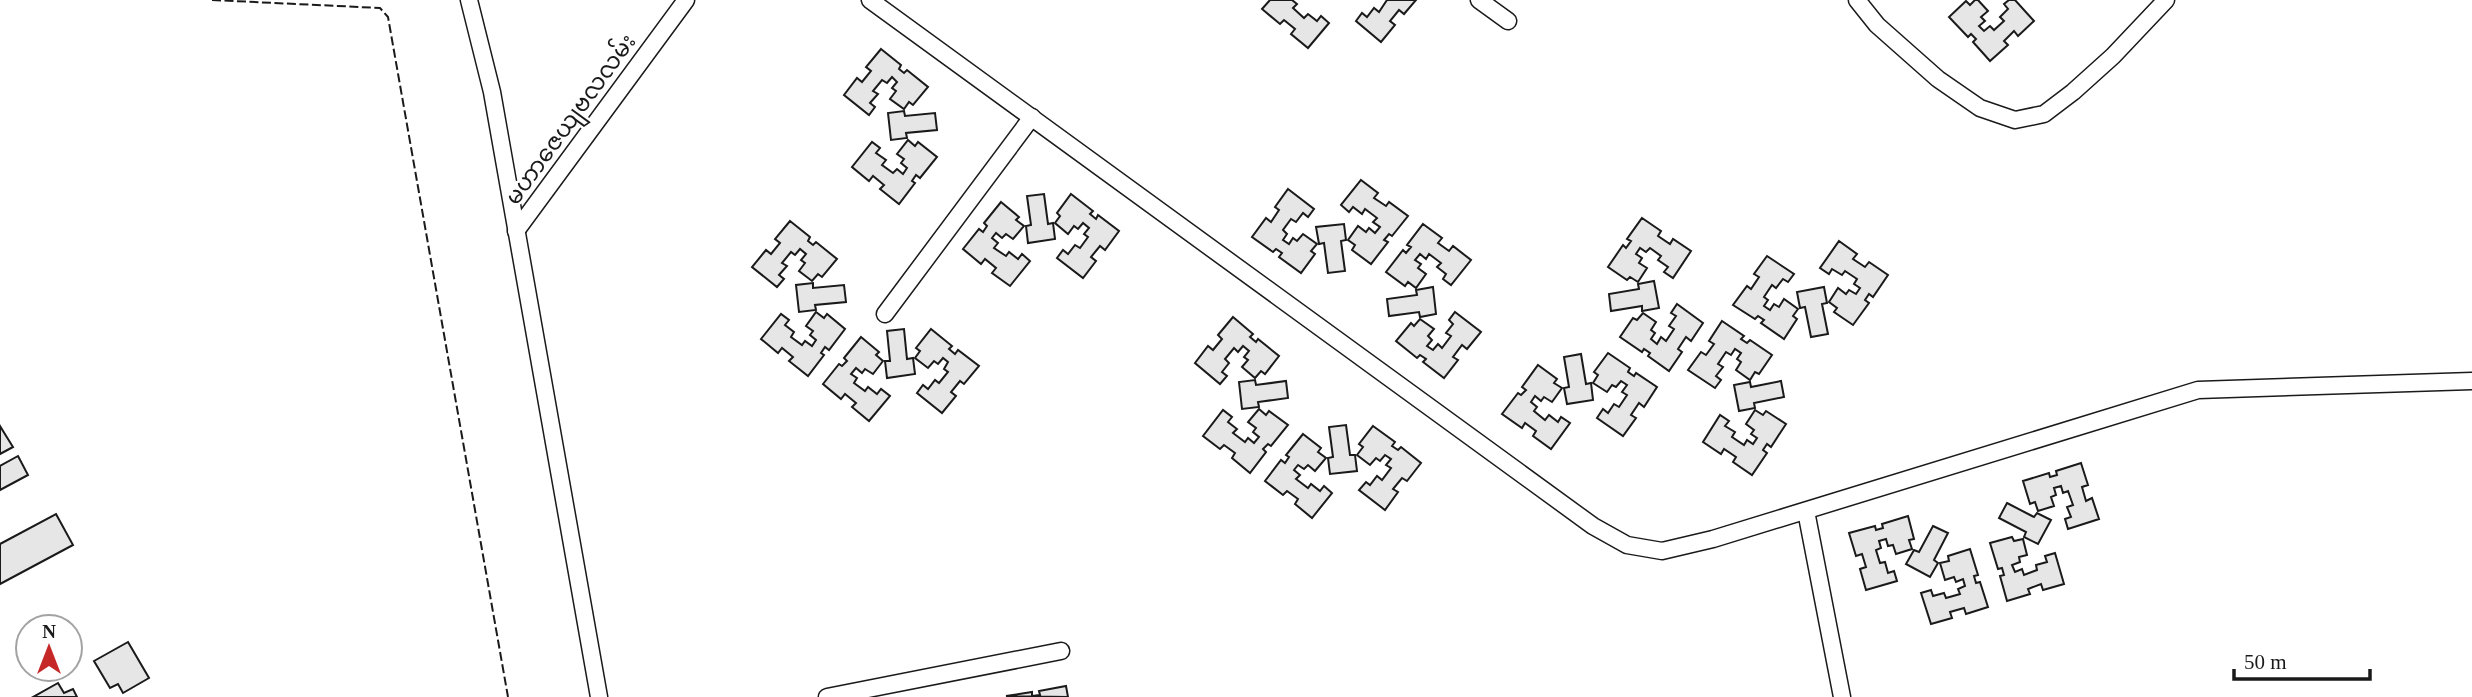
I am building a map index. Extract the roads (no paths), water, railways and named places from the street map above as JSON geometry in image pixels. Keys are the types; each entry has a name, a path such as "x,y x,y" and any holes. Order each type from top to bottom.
{"street":[{"path":"469,0 492,92 599,697"},
{"name":"မဟာဇေယျဗလလမ်း","path":"516,231 686,0"},
{"path":"870,0 1581,518 1627,545 1662,551 1713,539 2198,390 2472,381"},
{"path":"1479,0 1508,21"},
{"path":"1857,0 1877,25 1938,79 1980,108 2015,120 2044,114 2073,92 2113,56 2166,0"},
{"path":"885,314 1032,117"},
{"path":"1805,510 1842,697"},
{"path":"827,697 1061,651"}]}
